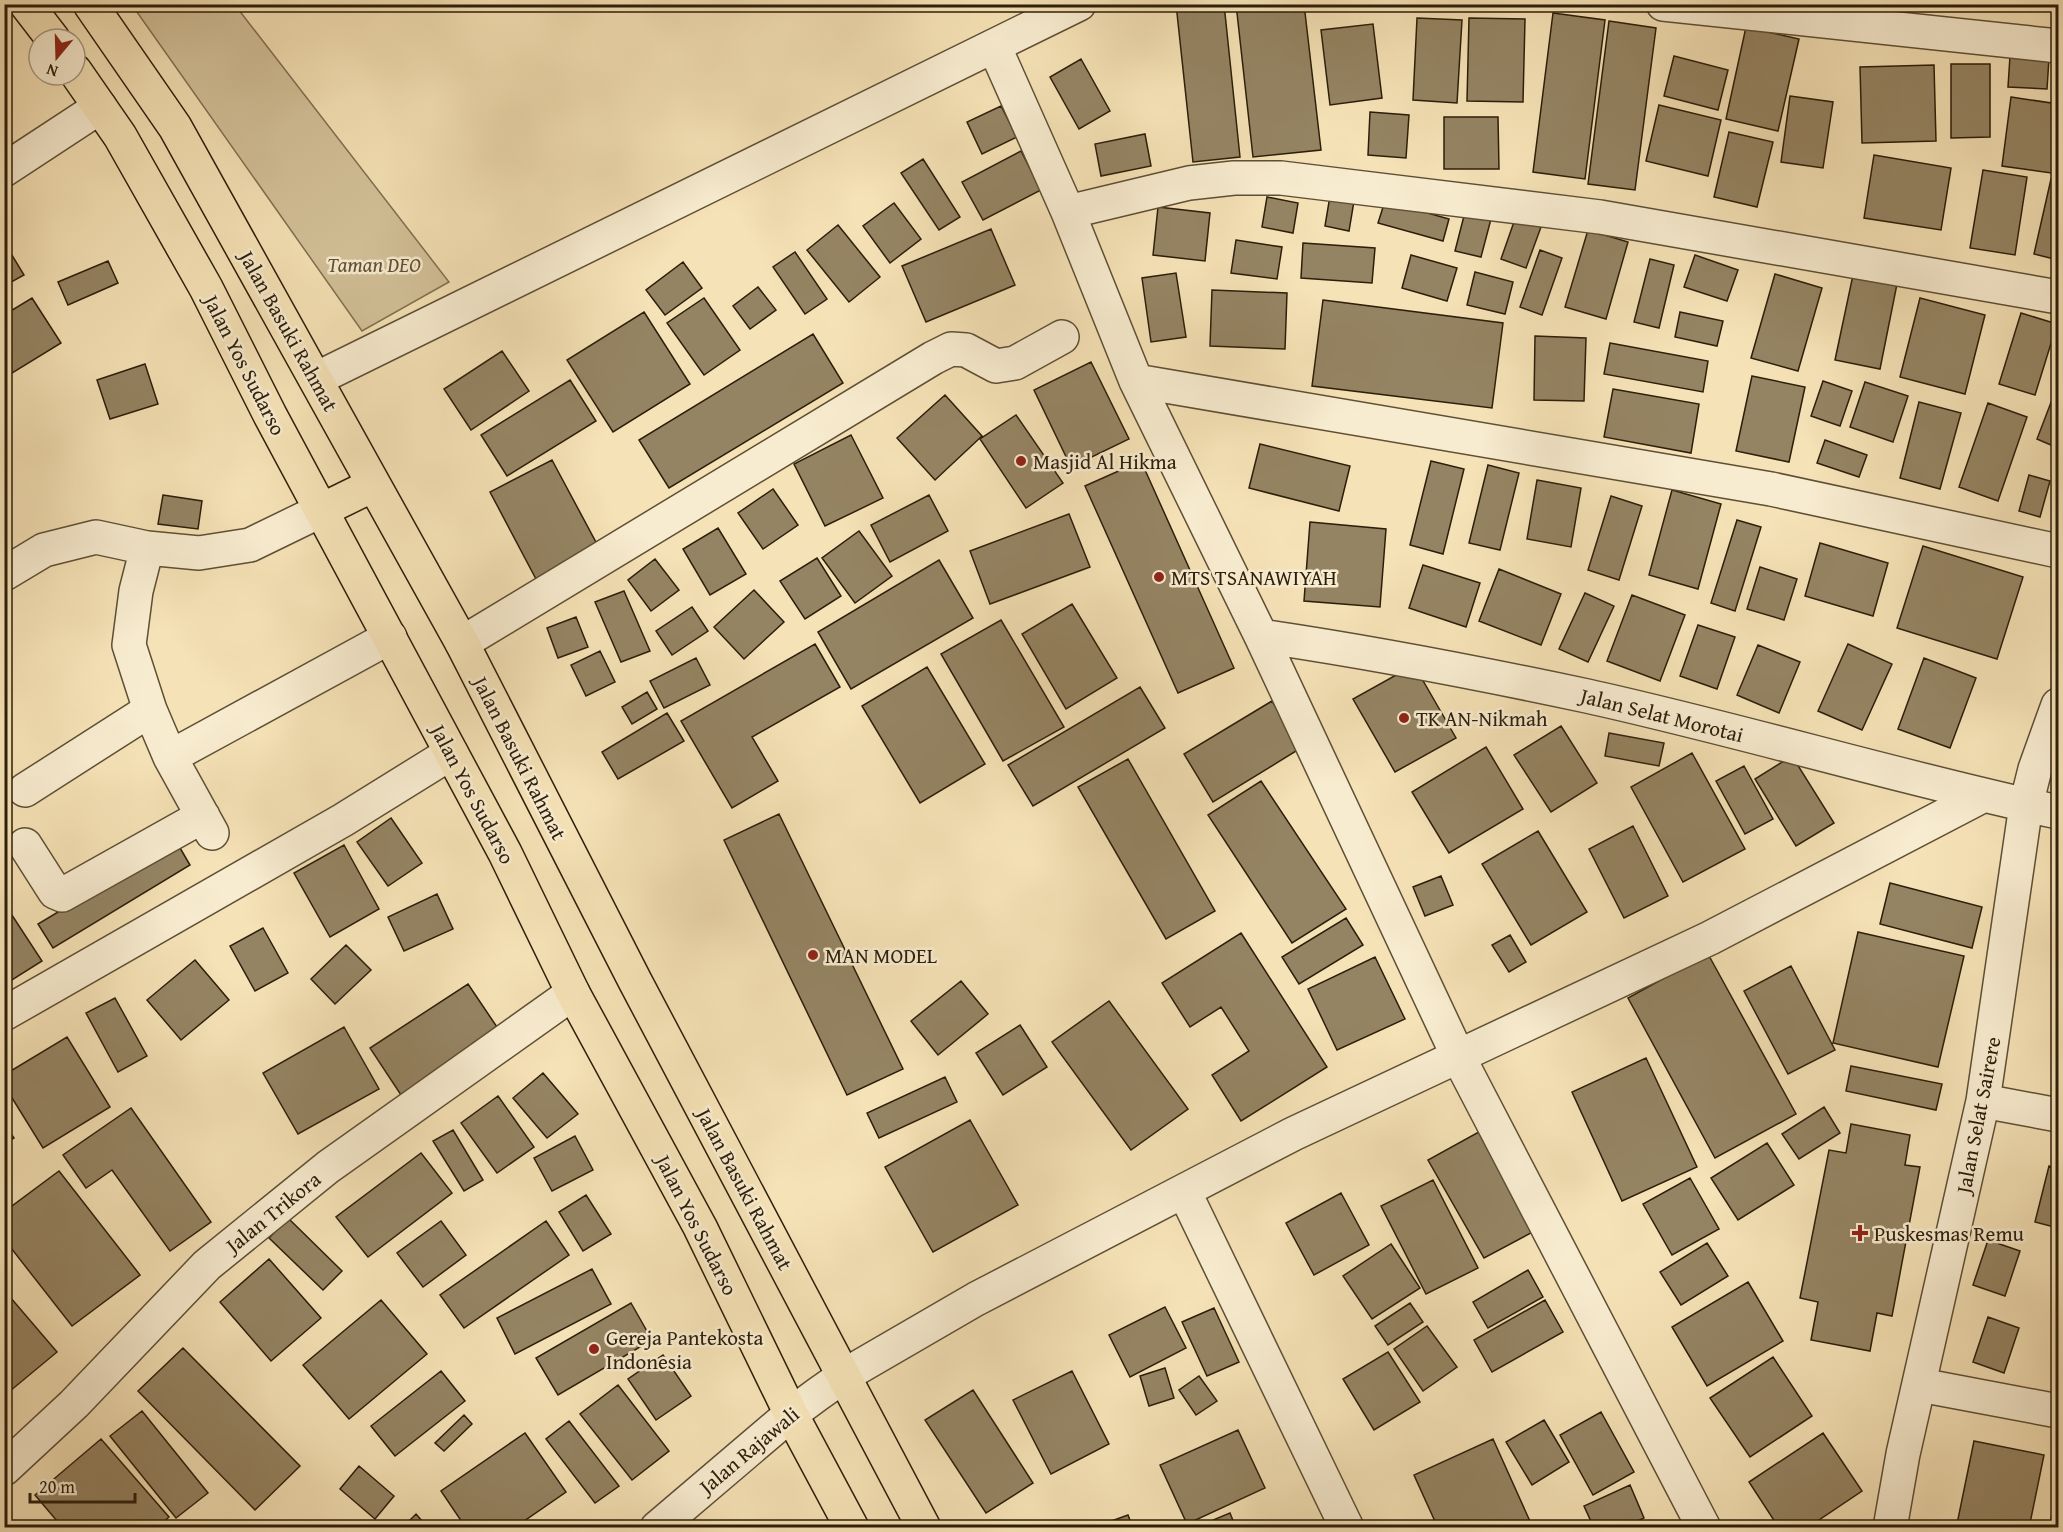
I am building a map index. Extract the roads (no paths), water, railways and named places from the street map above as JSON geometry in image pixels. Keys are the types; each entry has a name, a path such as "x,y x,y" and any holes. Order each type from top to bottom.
{"highway":[{"path":"26,4 43,27"},
{"name":"Jalan Basuki Rahmat","path":"90,4 175,127 462,643 640,992 924,1527"},
{"name":"Jalan Yos Sudarso","path":"86,87 120,136 206,288 505,852 573,993 700,1227 791,1414 852,1527"},
{"path":"322,510 373,485"}],"street":[{"path":"315,379 995,48 1079,4"},
{"path":"1664,4 2058,46"},
{"path":"995,48 1068,212 1136,381 1261,636 1458,1056 1704,1527"},
{"path":"4,170 100,107"},
{"path":"1068,212 1189,183 1234,178 1281,178 1600,217 2058,297"},
{"path":"462,643 933,358 951,349 966,350 996,366 1015,363 1062,337"},
{"path":"1136,381 1771,489 2058,551"},
{"path":"4,574 44,550 96,537 147,548 199,553 250,545 322,510"},
{"path":"26,845 54,892 62,896 208,824 170,757 150,710 129,645 136,591 147,548"},
{"name":"Jalan Selat Morotai","path":"1261,636 1359,651 1588,696 1982,796 2058,812"},
{"path":"170,757 390,638"},
{"name":"Jalan Selat Sairere","path":"1890,1527 1903,1454 1983,1101 2026,805 2035,769 2058,705"},
{"path":"25,790 150,710"},
{"path":"4,1014 343,820 451,753"},
{"name":"Jalan Rajawali","path":"657,1527 791,1414 845,1375 976,1299 1293,1134 1710,938 1982,796"},
{"name":"Jalan Trikora","path":"4,1469 74,1404 207,1265 328,1167 573,993"},
{"path":"1983,1101 2058,1115"},
{"path":"1184,1191 1347,1527"},
{"path":"1920,1385 2058,1411"}],"place":[{"name":"Masjid Al Hikma","path":"1021,461"},
{"name":"MTS TSANAWIYAH","path":"1159,577"},
{"name":"TK AN-Nikmah","path":"1404,718"},
{"name":"MAN MODEL","path":"813,955"},
{"name":"Puskesmas Remu","path":"1860,1233"},
{"name":"Gereja Pantekosta Indonesia","path":"594,1349"}],"park label":[{"name":"Taman DEO","path":"374,264"}]}
